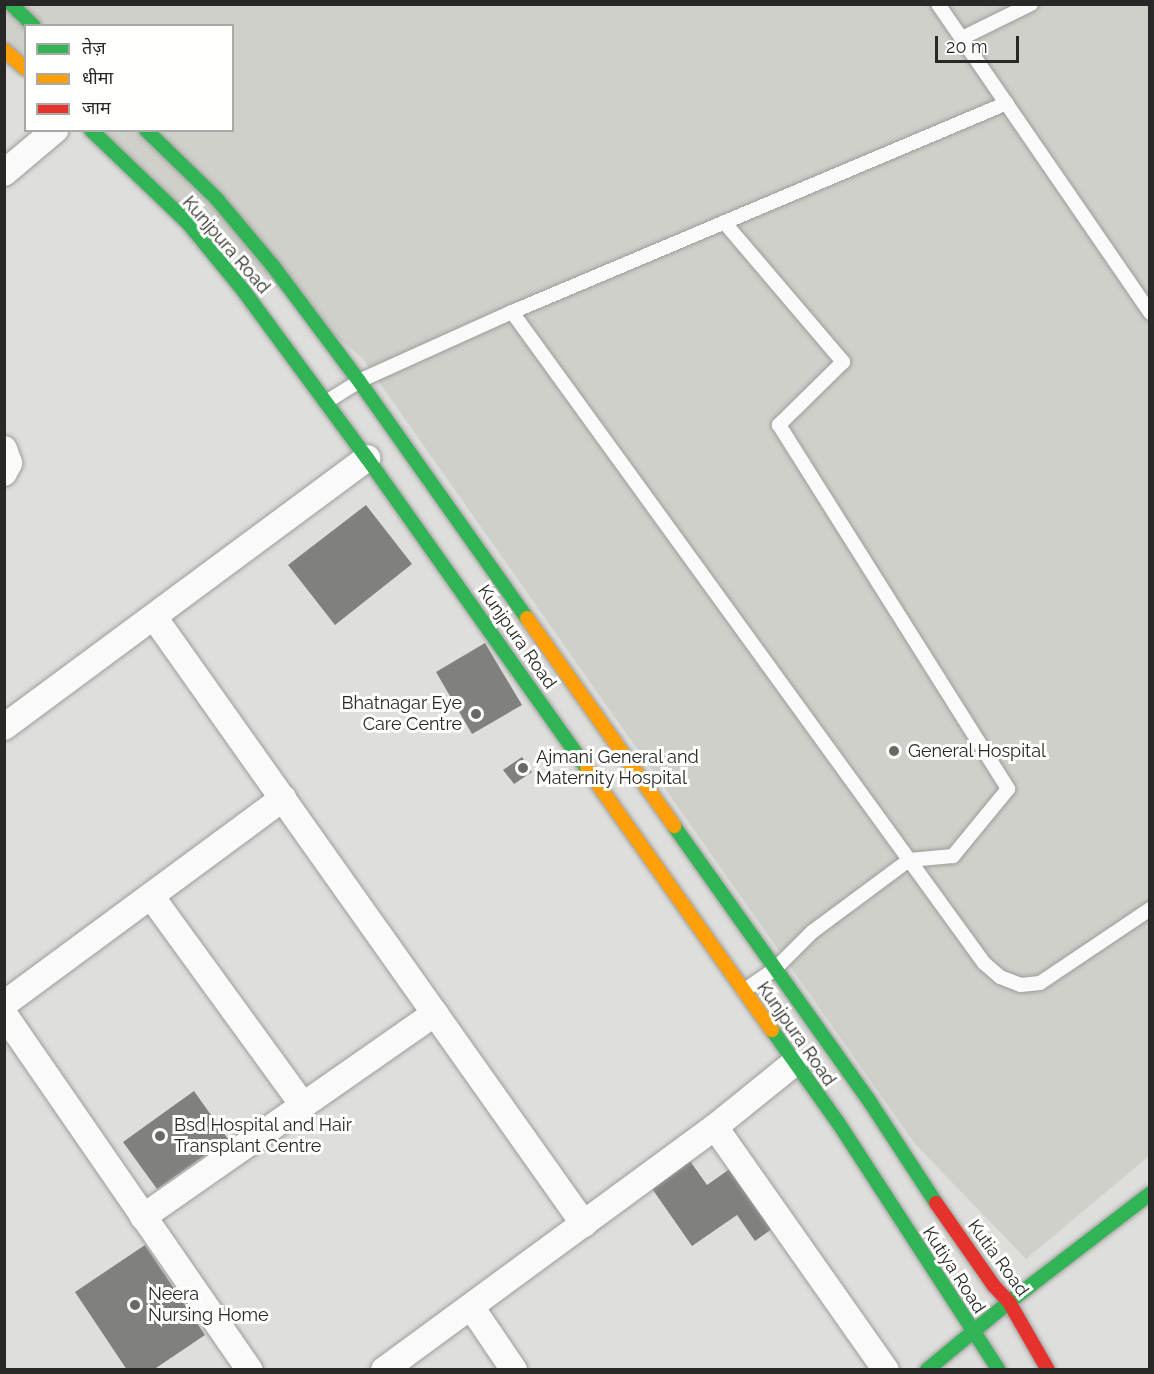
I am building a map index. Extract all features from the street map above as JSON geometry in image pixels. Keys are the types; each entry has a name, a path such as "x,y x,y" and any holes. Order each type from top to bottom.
{"street":[{"path":"11,4 32,24"},
{"path":"4,50 24,67"},
{"path":"4,173 53,132"},
{"name":"Kunjpura Road","path":"93,132 188,223 243,290 367,458 882,1189"},
{"name":"Kunjpura Road","path":"148,132 216,198 273,266 358,381 870,1102 915,1171"},
{"path":"4,449 9,463 4,473"},
{"path":"4,727 367,458"},
{"path":"154,617 584,1224"},
{"path":"4,1004 283,798"},
{"path":"151,896 303,1105"},
{"path":"143,1217 435,1013"},
{"path":"4,1014 250,1370"},
{"path":"384,1370 472,1308 715,1127 794,1063"},
{"path":"715,1127 886,1370"},
{"name":"Kutia Road","path":"915,1171 994,1286 1009,1302 1048,1370"},
{"name":"Kutiya Road","path":"882,1189 999,1370"},
{"path":"927,1370 1009,1302 1149,1194"},
{"path":"472,1308 514,1370"}],"lane":[{"path":"938,4 1149,313"},
{"path":"962,38 1031,4"},
{"path":"326,402 358,381 512,312 1007,102"},
{"path":"724,222 843,362 779,425 1008,789 953,856 909,860 812,932 775,969 744,991"},
{"path":"512,312 984,963 1000,977 1021,985 1040,983 1149,909"}],"shaded area":[{"name":"General Hospital","path":"4,5 1149,5 1149,1156 1026,1259 915,1144 362,358 90,132 234,132 234,24 24,24 24,77 5,61"}],"building":[{"path":"366,505 412,564 335,625 288,565"},
{"path":"485,643 522,705 472,734 436,672"},
{"path":"522,757 532,772 514,784 503,770"},
{"path":"194,1091 228,1139 157,1189 123,1142"},
{"path":"685,1154 707,1185 734,1166 776,1226 755,1241 737,1215 692,1246 646,1180"},
{"path":"145,1245 205,1335 153,1370 127,1370 75,1292"}],"traffic: fast":[{"path":"11,4 32,24"},
{"path":"93,132 188,223 243,290 367,458 587,769"},
{"path":"148,132 216,198 273,266 359,381 527,618"},
{"path":"674,826 870,1102 936,1203"},
{"path":"772,1030 839,1124 999,1370"},
{"path":"927,1370 1009,1302 1150,1194"}],"traffic: slow":[{"path":"4,50 24,67"},
{"path":"527,618 674,826"},
{"path":"587,769 772,1030"}],"traffic: jam":[{"path":"936,1203 994,1286 1009,1302 1048,1370"}],"place":[{"name":"Bhatnagar Eye Care Centre","path":"476,714"},
{"name":"General Hospital","path":"894,751"},
{"name":"Ajmani General and Maternity Hospital","path":"523,768"},
{"name":"Bsd Hospital and Hair Transplant Centre","path":"160,1136"},
{"name":"Neera Nursing Home","path":"135,1305"}]}
